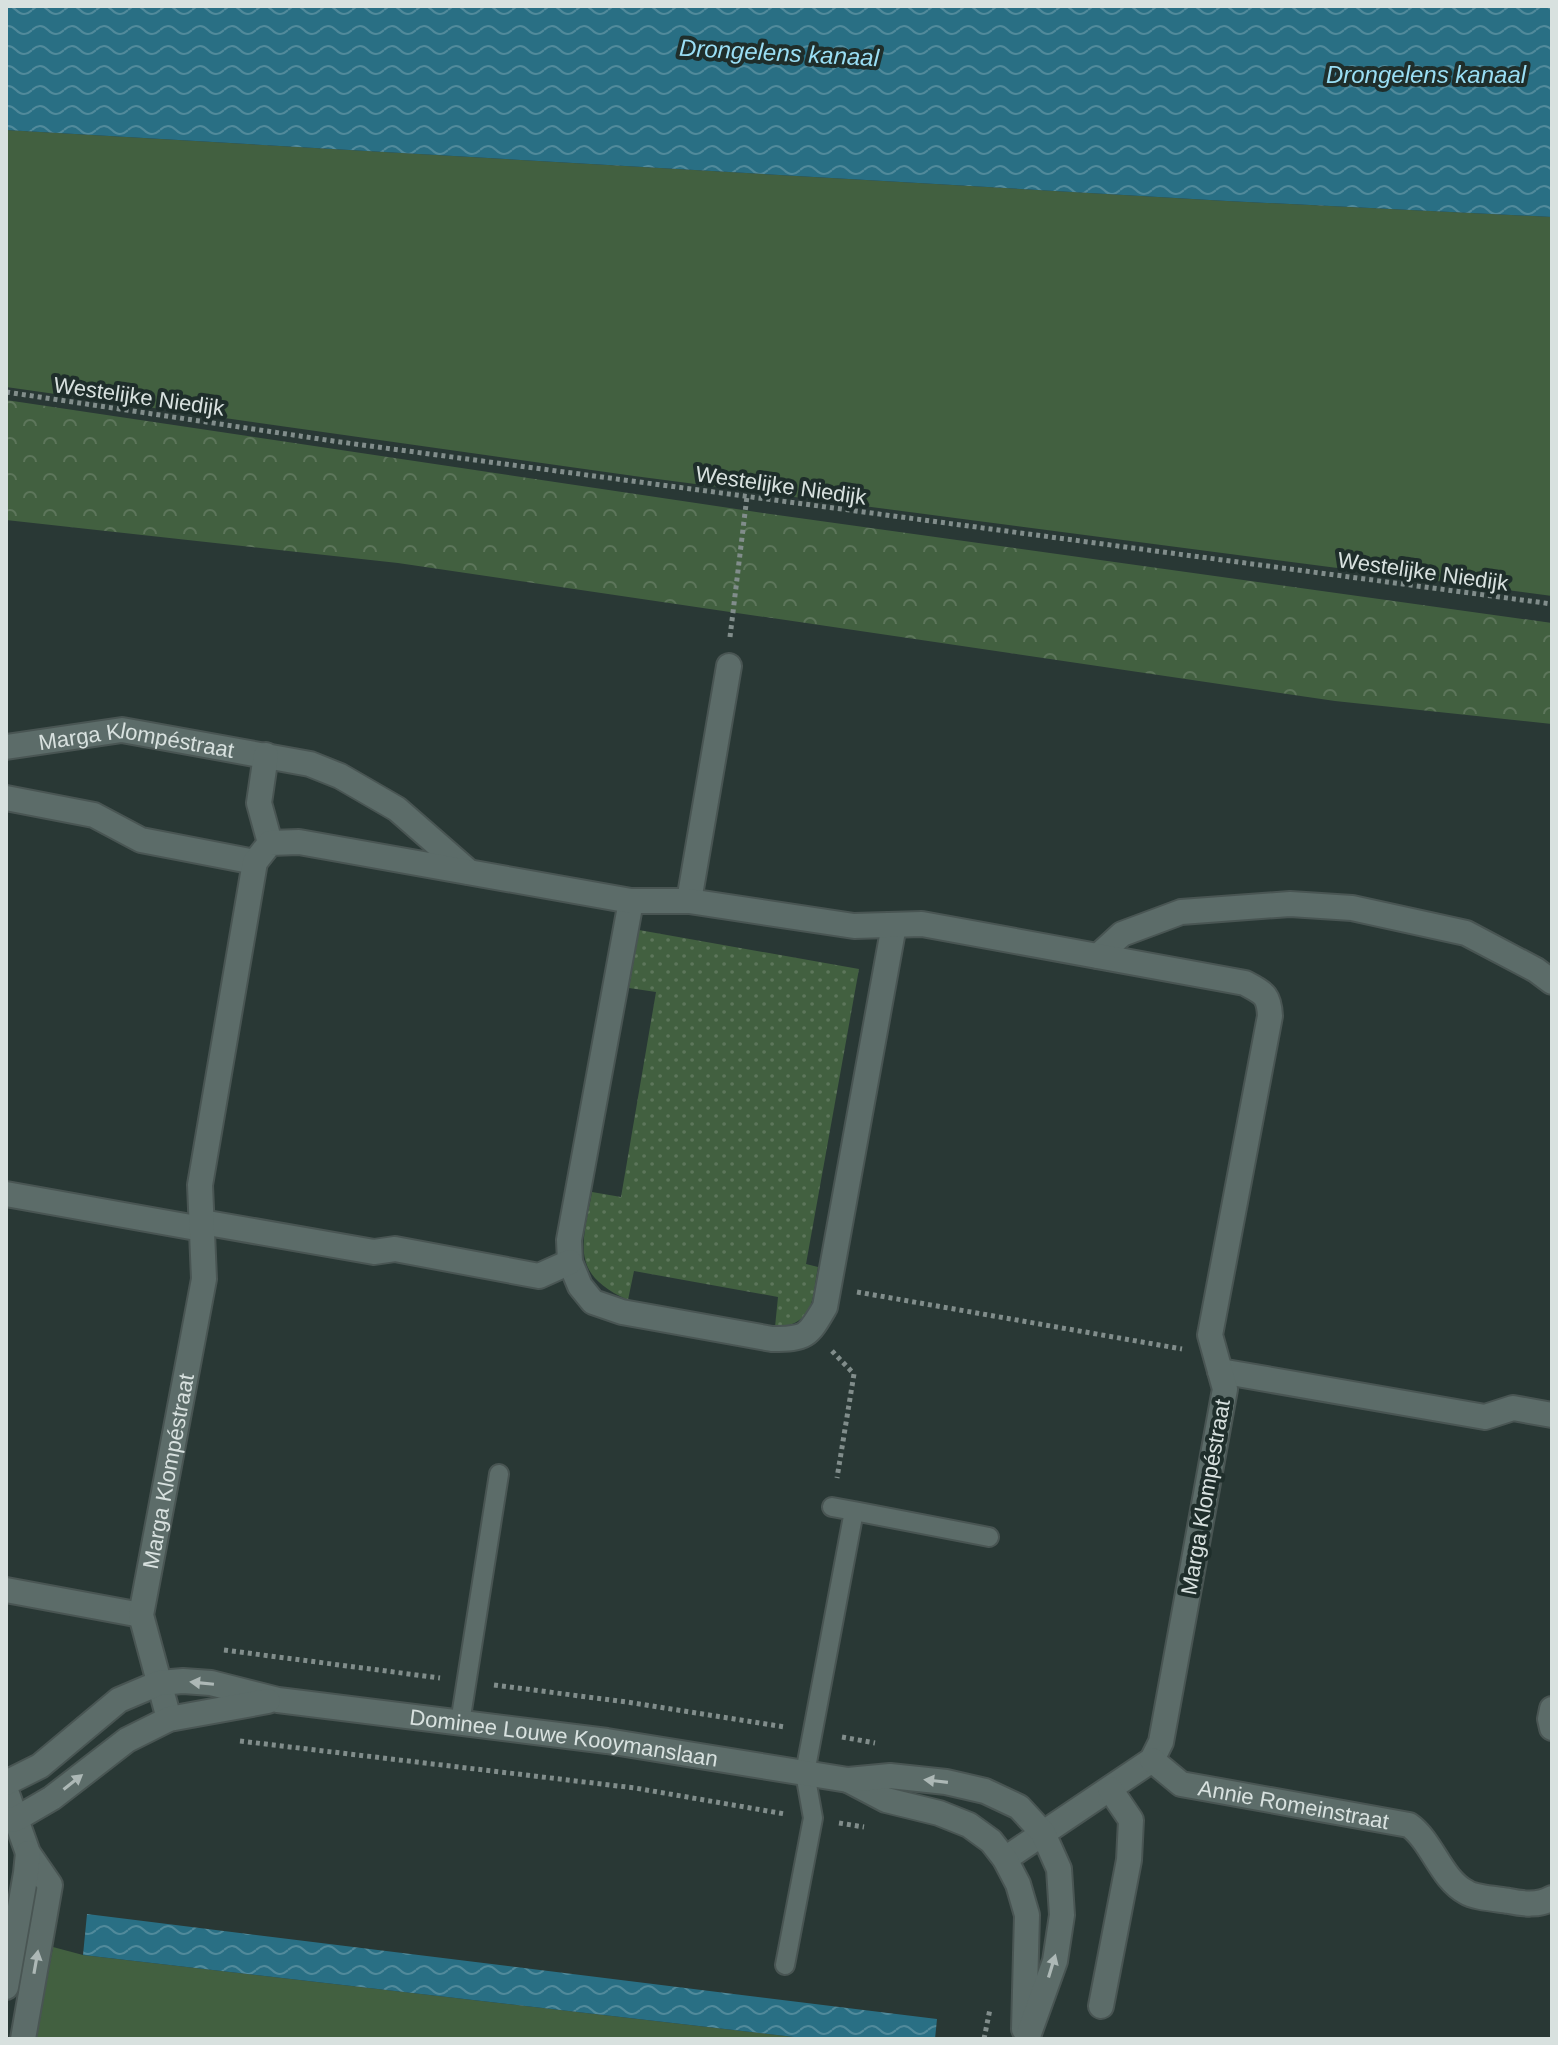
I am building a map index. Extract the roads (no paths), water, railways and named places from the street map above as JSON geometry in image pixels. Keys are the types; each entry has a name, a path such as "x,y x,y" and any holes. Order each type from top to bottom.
{"street":[{"path":"689,901 729,655"},
{"name":"Marga Klompéstraat","path":"6,747 122,730 310,764 340,776 397,809 471,874"},
{"name":"Marga Klompéstraat","path":"169,1719 141,1615 204,1279 200,1185 262,852 259,803 266,755"},
{"name":"Marga Klompéstraat","path":"6,798 94,815 141,840 262,852 299,842 631,901 689,901 854,926 922,924 1245,983 1260,991 1269,1002 1270,1016 1210,1335 1225,1389 1161,1742 1152,1760"},
{"path":"631,901 569,1240 570,1262 580,1286 593,1302 622,1312 772,1339 796,1339 811,1330 825,1307 894,925"},
{"path":"1098,956 1122,934 1181,912 1290,904 1352,908 1466,933 1536,970 1552,982"},
{"path":"6,1194 374,1252 395,1249 539,1276 570,1262"},
{"path":"1218,1363 1485,1417 1513,1408 1552,1415"},
{"path":"6,1590 141,1615"},
{"name":"Dominee Louwe Kooymanslaan","path":"6,1783 40,1766 119,1700 159,1683 183,1681 211,1683 278,1700 607,1741 848,1780 890,1776 946,1782 985,1791 1019,1807 1043,1833 1059,1869 1062,1915 1055,1961 1025,2039"},
{"name":"Dominee Louwe Kooymanslaan","path":"11,1819 52,1798 127,1740 169,1719 278,1700"},
{"path":"1552,1709 1552,1728"},
{"path":"1005,1859 1152,1760"},
{"name":"Annie Romeinstraat","path":"1152,1760 1181,1784 1409,1825 1417,1831 1451,1879 1466,1893 1522,1903 1544,1903 1552,1898"},
{"name":"Dominee Louwe Kooymanslaan","path":"848,1780 886,1800 939,1813 969,1825 991,1841 1005,1859 1018,1884 1027,1915 1025,2039"},
{"path":"1101,2006 1129,1860 1131,1820 1110,1789"},
{"path":"6,1791 11,1819 28,1853 50,1885 23,2039"},
{"path":"6,1987 28,1853"}],"lane":[{"path":"460,1723 499,1474"},
{"path":"832,1507 989,1537"},
{"path":"785,1965 813,1818 805,1773 854,1511"}],"water":[{"name":"Drongelens kanaal","path":"6,6 1552,6 1552,217 6,130"},
{"path":"87,1914 937,2019 935,2039 811,2039 83,1955"}]}
